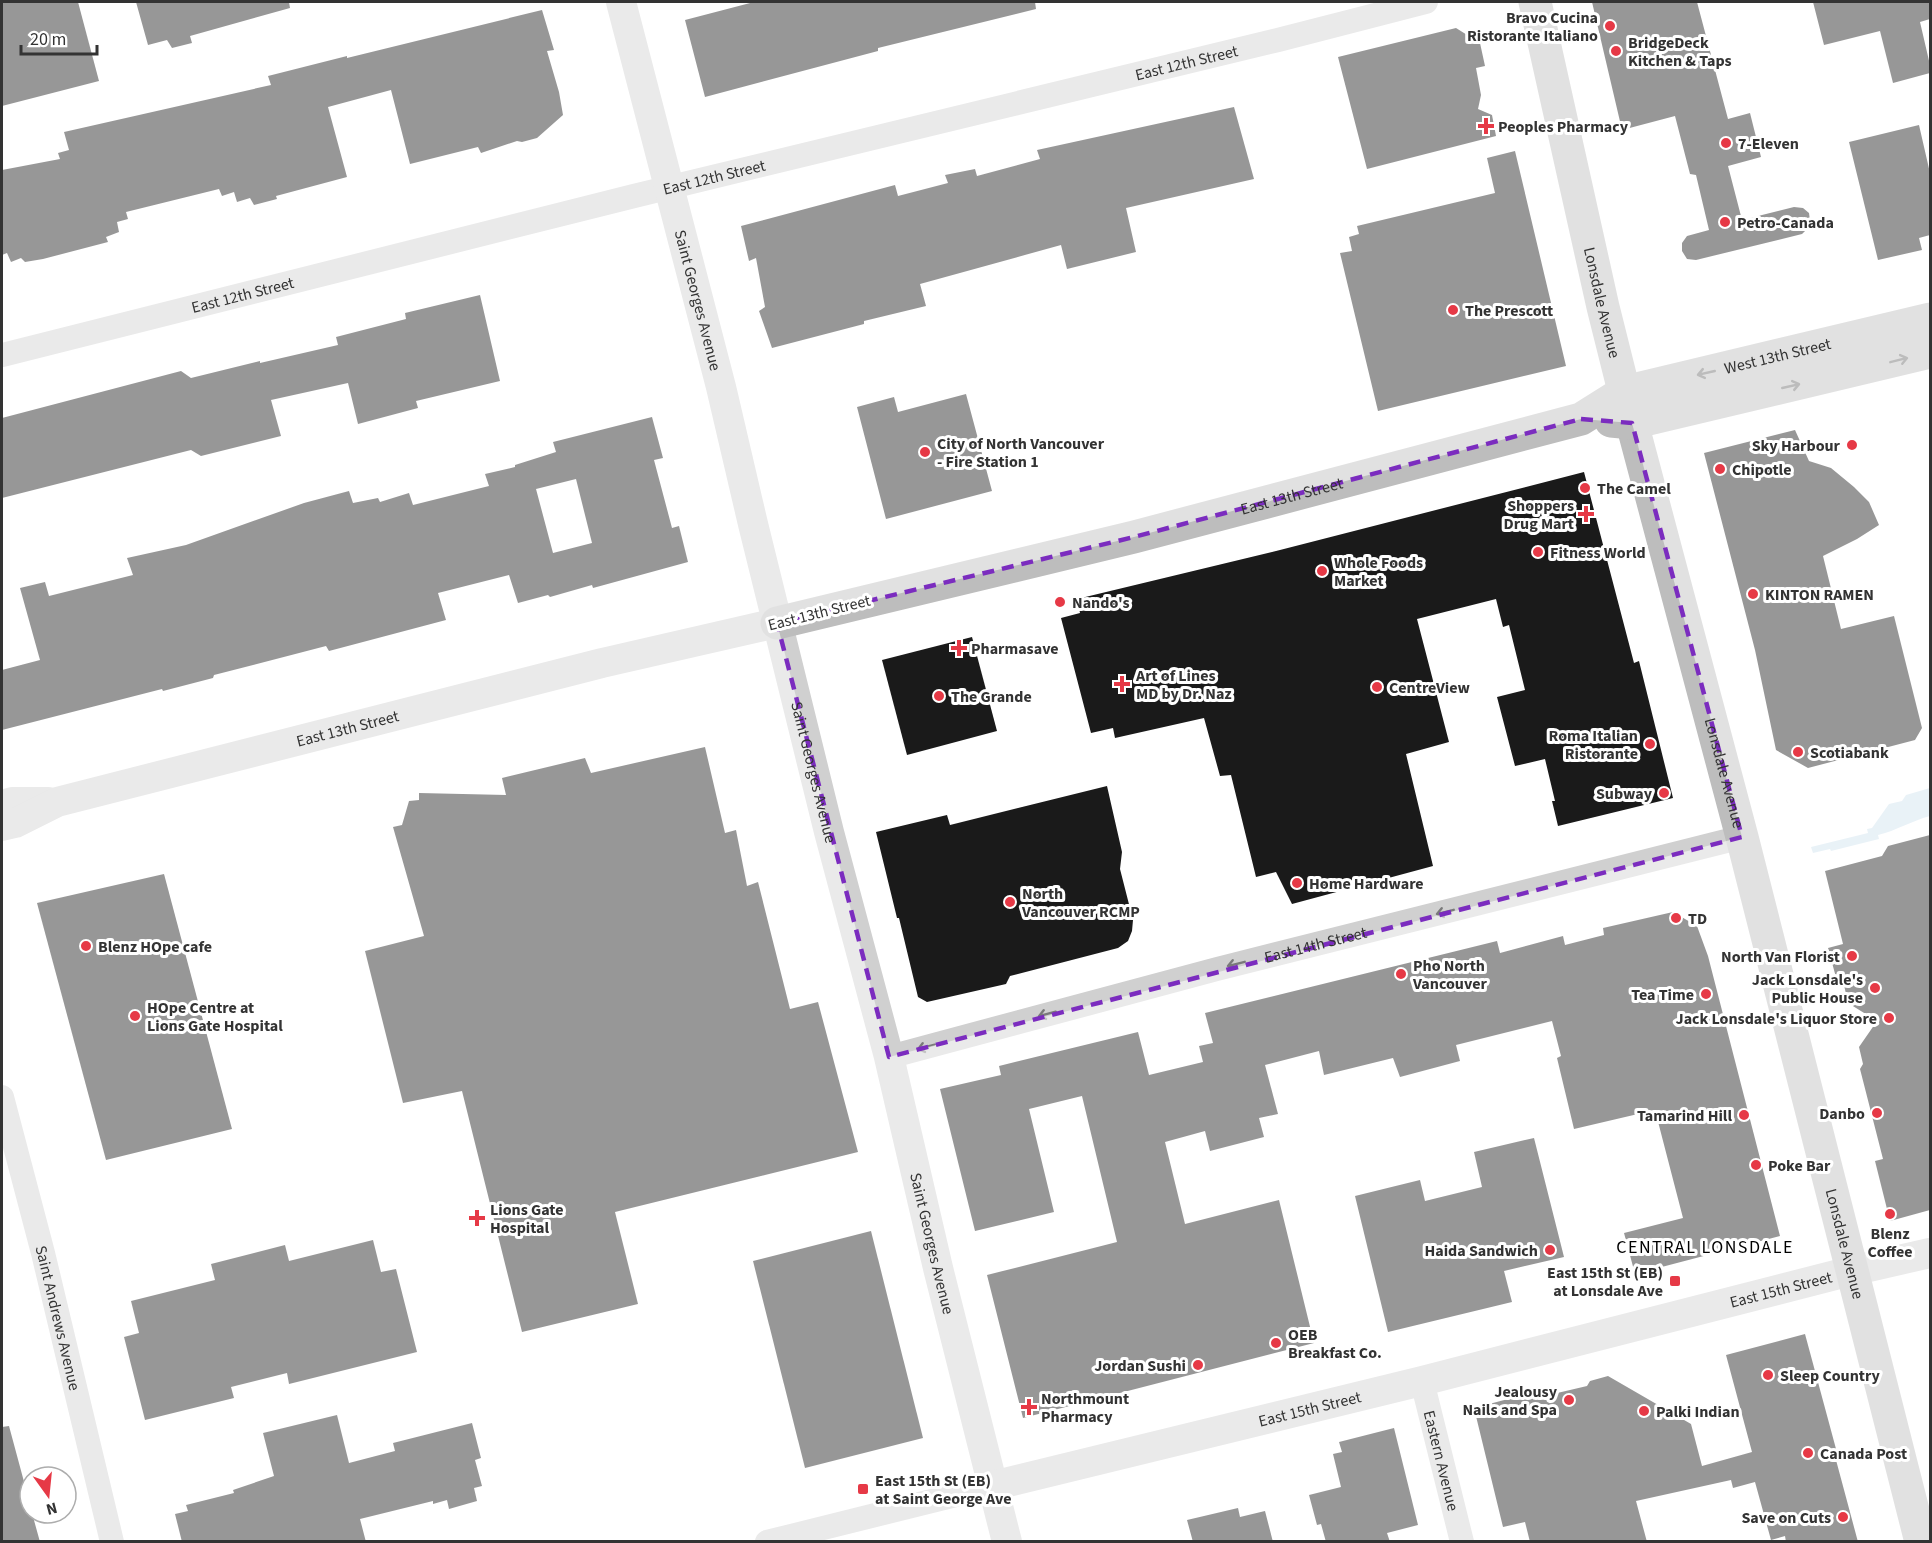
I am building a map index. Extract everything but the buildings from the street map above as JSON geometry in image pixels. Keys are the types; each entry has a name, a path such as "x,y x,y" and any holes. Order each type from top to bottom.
{"main road":[{"name":"Lonsdale Avenue","path":"1535,2 1603,307 1628,408 1742,837 1921,1542"},
{"name":"West 13th Street","path":"1628,408 1930,319"},
{"name":"West 13th Street","path":"1628,408 1930,352"},
{"name":"East 13th Street","path":"777,623 1134,537 1628,408"}],"street":[{"name":"Saint Georges Avenue","path":"621,2 721,387 829,832 889,1057 938,1268 1007,1542"},
{"name":"East 12th Street","path":"2,355 1426,2"},
{"name":"East 13th Street","path":"2,826 15,823 57,802 602,663 777,623"},
{"name":"East 13th Street","path":"2,805 12,802 57,802"},
{"name":"East 14th Street","path":"889,1057 1217,969 1742,837"},
{"name":"Saint Andrews Avenue","path":"2,1097 43,1253 112,1542"},
{"name":"East 15th Street","path":"767,1542 1422,1381 1930,1252"},
{"name":"Eastern Avenue","path":"1422,1381 1462,1542"}],"highlighted area":[{"path":"1581,419 1632,423 1742,837 889,1057 777,623 1134,537"}],"water":[{"path":"1930,788 1930,816 1878,835 1879,839 1813,853 1811,847 1868,833 1867,829 1872,828 1889,804 1902,801 1906,795"}],"place":[{"name":"Bravo Cucina Ristorante Italiano","path":"1610,26"},
{"name":"BridgeDeck Kitchen & Taps","path":"1616,51"},
{"name":"Peoples Pharmacy","path":"1486,126"},
{"name":"7-Eleven","path":"1726,143"},
{"name":"Petro-Canada","path":"1725,222"},
{"name":"The Prescott","path":"1453,310"},
{"name":"Sky Harbour","path":"1852,445"},
{"name":"City of North Vancouver - Fire Station 1","path":"925,452"},
{"name":"Chipotle","path":"1720,469"},
{"name":"The Camel","path":"1585,488"},
{"name":"Shoppers Drug Mart","path":"1586,514"},
{"name":"Fitness World","path":"1538,552"},
{"name":"Whole Foods Market","path":"1322,571"},
{"name":"KINTON RAMEN","path":"1753,594"},
{"name":"Nando's","path":"1060,602"},
{"name":"Pharmasave","path":"959,648"},
{"name":"Art of Lines MD by Dr. Naz","path":"1122,684"},
{"name":"CentreView","path":"1377,687"},
{"name":"The Grande","path":"939,696"},
{"name":"Roma Italian Ristorante","path":"1650,744"},
{"name":"Scotiabank","path":"1798,752"},
{"name":"Subway","path":"1664,793"},
{"name":"Home Hardware","path":"1297,883"},
{"name":"North Vancouver RCMP","path":"1010,902"},
{"name":"TD","path":"1676,918"},
{"name":"Blenz HOpe cafe","path":"86,946"},
{"name":"North Van Florist","path":"1852,956"},
{"name":"Pho North Vancouver","path":"1401,974"},
{"name":"Jack Lonsdale's Public House","path":"1875,988"},
{"name":"Tea Time","path":"1706,994"},
{"name":"HOpe Centre at Lions Gate Hospital","path":"135,1016"},
{"name":"Jack Lonsdale's Liquor Store","path":"1889,1018"},
{"name":"Danbo","path":"1877,1113"},
{"name":"Tamarind Hill","path":"1744,1115"},
{"name":"Poke Bar","path":"1756,1165"},
{"name":"Blenz Coffee","path":"1890,1214"},
{"name":"Lions Gate Hospital","path":"477,1218"},
{"name":"Haida Sandwich","path":"1550,1250"},
{"name":"East 15th St (EB) at Lonsdale Ave","path":"1675,1281"},
{"name":"OEB Breakfast Co.","path":"1276,1343"},
{"name":"Jordan Sushi","path":"1198,1365"},
{"name":"Sleep Country","path":"1768,1375"},
{"name":"Jealousy Nails and Spa","path":"1569,1400"},
{"name":"Northmount Pharmacy","path":"1029,1407"},
{"name":"Palki Indian","path":"1644,1411"},
{"name":"Canada Post","path":"1808,1453"},
{"name":"East 15th St (EB) at Saint George Ave","path":"863,1489"},
{"name":"Save on Cuts","path":"1843,1517"}],"district":[{"name":"CENTRAL LONSDALE","path":"1705,1247"}]}
